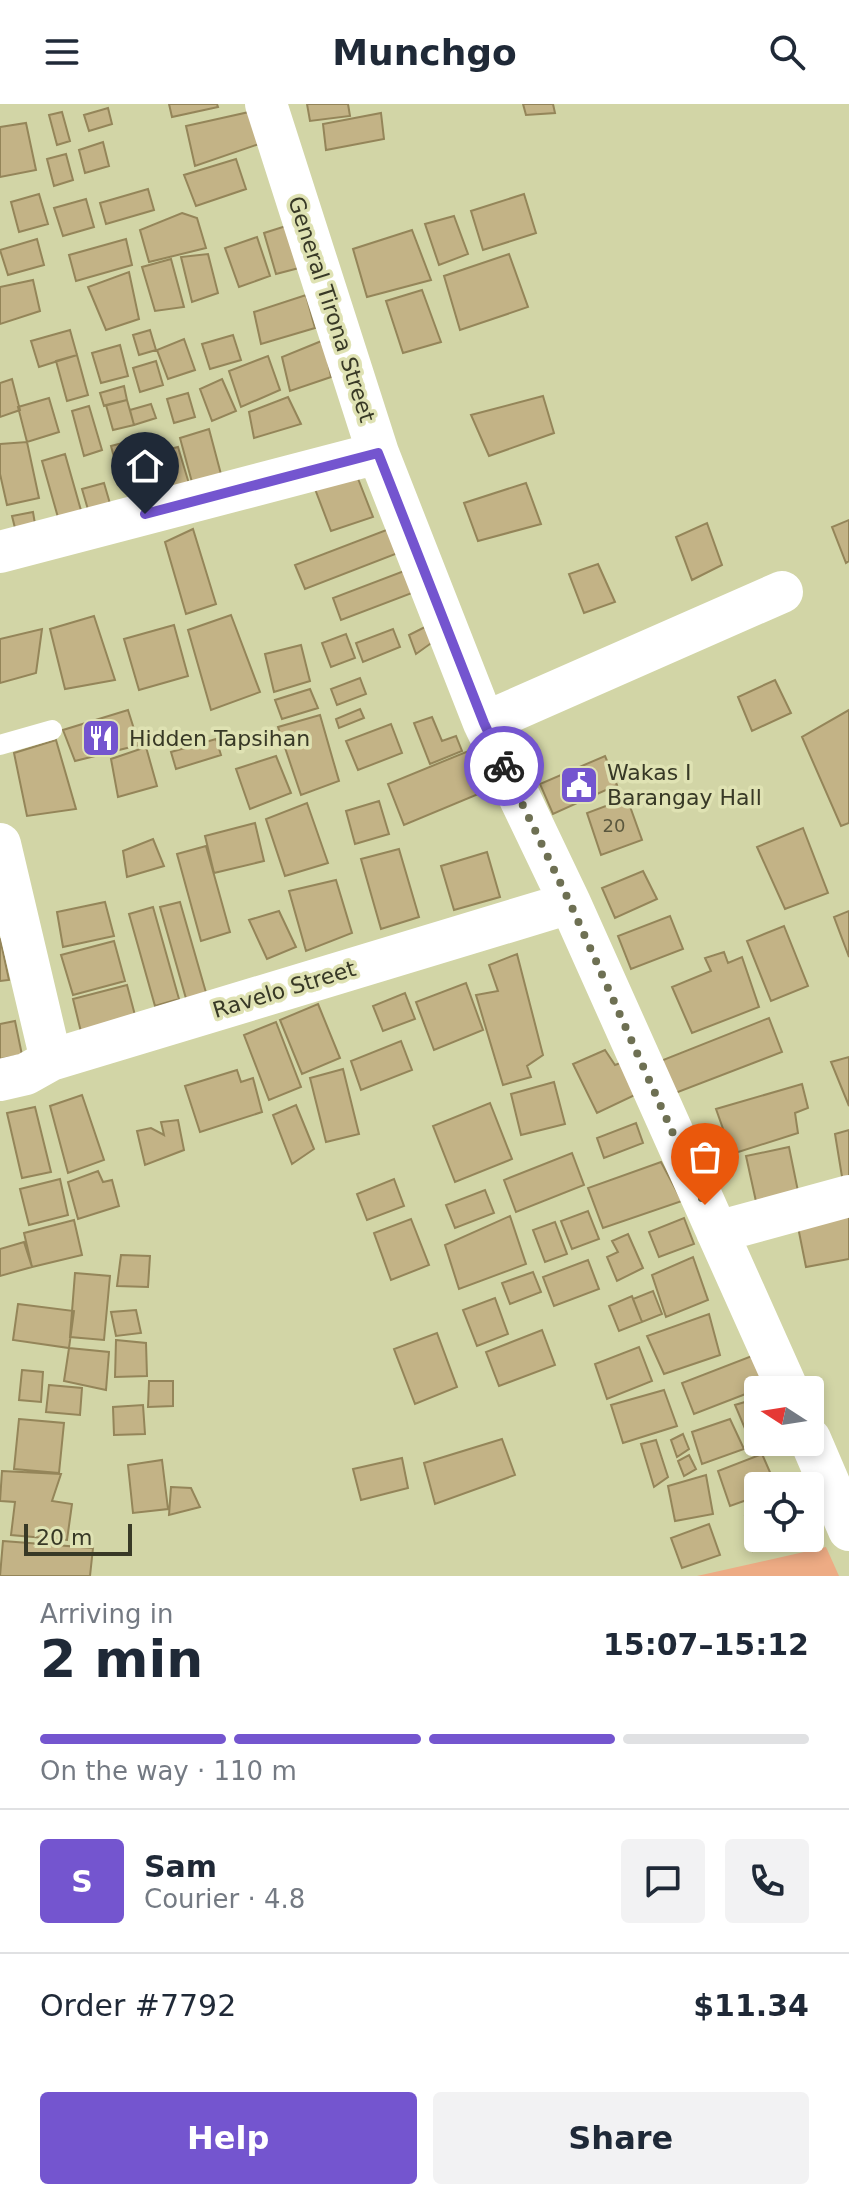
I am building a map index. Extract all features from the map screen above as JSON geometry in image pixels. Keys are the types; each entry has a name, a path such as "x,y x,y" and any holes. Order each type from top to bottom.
{"street":[{"name":"General Tirona Street","path":"266,104 378,453 484,723 570,903 782,1376"},
{"path":"0,552 378,453"},
{"path":"484,723 782,592"},
{"path":"0,844 51,1060"},
{"name":"Ravelo Street","path":"0,1080 26,1074 51,1060 570,903"},
{"path":"717,1232 849,1196"},
{"path":"818,1456 846,1512"}],"lane":[{"path":"0,745 52,730"}],"shaded area":[{"path":"824,1547 839,1576 697,1576 804,1552 824,1552"}],"building":[{"path":"169,104 217,104 218,107 172,117"},
{"path":"307,104 348,104 350,116 310,121"},
{"path":"523,104 553,104 555,113 526,115"},
{"path":"108,108 112,124 89,131 84,115"},
{"path":"62,112 70,141 57,145 49,115"},
{"path":"249,112 259,144 195,166 186,126"},
{"path":"381,113 384,139 326,150 323,124"},
{"path":"26,123 36,170 0,177 0,127"},
{"path":"103,142 109,166 85,173 79,150"},
{"path":"66,154 73,180 54,186 47,159"},
{"path":"236,159 246,189 196,206 184,175"},
{"path":"148,189 154,210 106,224 100,203"},
{"path":"39,194 48,224 19,232 11,202"},
{"path":"524,194 536,233 483,250 471,211"},
{"path":"86,199 94,227 63,236 54,208"},
{"path":"182,213 197,218 206,248 149,262 140,230"},
{"path":"454,216 468,254 439,265 425,224"},
{"path":"286,226 299,268 276,274 264,233"},
{"path":"412,230 431,280 367,297 353,249"},
{"path":"257,237 270,276 239,287 225,248"},
{"path":"37,239 44,265 8,275 0,250"},
{"path":"126,239 132,265 76,281 69,255"},
{"path":"208,254 218,293 192,302 181,257"},
{"path":"509,254 528,307 460,330 444,276"},
{"path":"171,259 184,307 155,311 142,267"},
{"path":"129,272 139,319 106,330 88,287"},
{"path":"33,280 40,311 0,324 0,287"},
{"path":"422,290 441,342 403,353 386,301"},
{"path":"306,295 315,328 261,344 254,312"},
{"path":"70,330 77,355 39,367 31,341"},
{"path":"150,330 156,350 139,355 133,335"},
{"path":"233,335 241,360 210,369 202,344"},
{"path":"184,339 195,370 168,379 157,350"},
{"path":"324,340 331,377 290,391 282,357"},
{"path":"120,345 128,376 101,383 92,353"},
{"path":"77,355 88,395 67,401 56,361"},
{"path":"268,356 280,390 241,407 229,371"},
{"path":"156,361 163,385 140,392 133,368"},
{"path":"12,379 20,410 0,417 0,383"},
{"path":"222,379 236,411 212,421 200,389"},
{"path":"124,386 127,400 104,406 100,393"},
{"path":"188,393 195,417 174,423 167,399"},
{"path":"543,396 554,433 489,456 471,415"},
{"path":"288,397 301,424 254,438 249,412"},
{"path":"49,398 59,432 27,442 18,407"},
{"path":"127,400 134,425 113,430 106,405"},
{"path":"151,404 156,418 134,425 130,410"},
{"path":"89,406 102,450 84,456 72,411"},
{"path":"209,429 222,478 193,486 180,438"},
{"path":"146,437 157,477 122,487 111,446"},
{"path":"27,442 39,498 7,505 0,474 0,444"},
{"path":"178,447 190,487 170,493 158,452"},
{"path":"65,454 84,521 61,528 42,461"},
{"path":"357,476 373,517 331,531 315,489"},
{"path":"104,483 111,507 89,513 82,489"},
{"path":"526,483 541,524 478,541 464,503"},
{"path":"33,512 37,536 18,540 12,516"},
{"path":"849,520 849,561 846,563 832,527"},
{"path":"707,523 722,565 692,580 676,537"},
{"path":"193,529 216,604 186,614 165,542"},
{"path":"389,529 398,553 305,589 295,565"},
{"path":"598,564 615,602 584,613 569,574"},
{"path":"404,571 412,593 341,620 333,598"},
{"path":"231,615 260,692 211,710 188,630"},
{"path":"94,616 115,680 65,689 50,629"},
{"path":"431,624 437,639 416,654 409,635"},
{"path":"174,625 188,676 139,690 124,639"},
{"path":"42,629 36,673 0,683 0,639"},
{"path":"393,629 400,647 363,662 356,643"},
{"path":"346,634 355,658 331,667 322,643"},
{"path":"301,645 310,681 274,692 265,654"},
{"path":"360,678 366,694 337,705 331,689"},
{"path":"775,680 791,713 752,731 738,697"},
{"path":"310,689 318,708 282,719 275,700"},
{"path":"360,709 364,718 339,728 336,719"},
{"name":"Hidden Tapsihan","path":"128,710 139,745 75,761 63,730"},
{"path":"849,710 849,823 841,826 802,737"},
{"path":"320,715 339,781 301,795 278,727"},
{"path":"432,717 442,741 456,736 462,751 430,764 414,723"},
{"path":"391,724 402,753 358,770 346,741"},
{"path":"216,739 221,755 176,769 171,752"},
{"path":"56,740 76,809 27,816 14,753"},
{"path":"146,747 157,786 118,797 111,759"},
{"path":"471,750 488,790 404,825 388,784"},
{"path":"276,756 291,793 250,809 236,769"},
{"name":"Wakas I Barangay Hall","path":"605,756 617,785 553,814 540,784"},
{"path":"627,798 642,840 601,855 587,813"},
{"path":"379,801 389,834 355,844 346,811"},
{"path":"307,803 328,863 285,876 266,819"},
{"path":"255,823 264,861 214,873 205,836"},
{"path":"803,828 828,893 785,909 757,847"},
{"path":"153,839 164,866 127,877 123,851"},
{"path":"206,846 230,932 201,941 177,854"},
{"path":"399,849 419,917 381,929 361,859"},
{"path":"487,852 500,897 454,910 441,866"},
{"path":"643,871 657,899 615,918 602,888"},
{"path":"336,880 352,933 306,951 289,891"},
{"path":"105,902 114,936 63,947 57,912"},
{"path":"180,902 207,996 187,1002 160,907"},
{"path":"153,907 179,999 155,1006 129,914"},
{"path":"279,911 296,947 267,959 249,920"},
{"path":"849,911 849,957 834,917"},
{"path":"670,916 683,949 631,969 618,936"},
{"path":"784,926 808,986 771,1001 747,941"},
{"path":"0,938 9,980 0,981"},
{"path":"114,941 125,981 73,995 61,955"},
{"path":"724,952 728,963 742,957 759,1007 692,1033 672,987 711,971 705,958"},
{"path":"517,954 543,1055 527,1066 531,1077 503,1085 476,995 498,991 489,965"},
{"path":"466,983 483,1030 434,1050 416,1002"},
{"path":"127,985 136,1019 81,1032 73,999"},
{"path":"405,993 415,1019 383,1031 373,1006"},
{"path":"318,1004 340,1058 302,1074 280,1020"},
{"path":"769,1018 782,1052 665,1097 653,1064"},
{"path":"15,1021 22,1055 0,1059 0,1024"},
{"path":"276,1022 301,1087 269,1100 244,1035"},
{"path":"401,1041 412,1070 361,1090 351,1061"},
{"path":"605,1050 615,1065 626,1061 637,1094 597,1113 573,1064"},
{"path":"849,1057 849,1106 831,1062"},
{"path":"343,1069 359,1134 326,1142 310,1078"},
{"path":"237,1070 241,1082 253,1078 262,1112 200,1132 185,1086"},
{"path":"554,1082 565,1124 521,1135 511,1094"},
{"path":"802,1084 808,1108 795,1113 798,1133 732,1154 716,1109"},
{"path":"82,1095 104,1160 68,1173 50,1106"},
{"path":"490,1103 512,1159 455,1182 433,1126"},
{"path":"296,1105 314,1149 292,1164 273,1115"},
{"path":"35,1107 51,1172 22,1178 7,1113"},
{"path":"178,1120 184,1150 145,1165 137,1131 151,1128 164,1135 161,1122"},
{"path":"636,1123 643,1143 604,1158 597,1138"},
{"path":"849,1130 849,1187 844,1189 835,1134"},
{"path":"789,1147 801,1206 759,1215 746,1156"},
{"path":"572,1153 584,1185 516,1212 504,1180"},
{"path":"661,1162 682,1201 603,1228 588,1188"},
{"path":"98,1171 103,1182 112,1180 119,1206 78,1219 68,1182"},
{"path":"60,1179 68,1215 29,1225 20,1189"},
{"path":"394,1179 404,1206 367,1220 357,1194"},
{"path":"485,1190 494,1213 455,1228 446,1205"},
{"path":"849,1210 849,1259 806,1267 797,1222"},
{"path":"588,1211 599,1239 572,1249 561,1221"},
{"path":"510,1216 526,1264 459,1289 445,1245"},
{"path":"684,1218 694,1244 659,1257 649,1232"},
{"path":"411,1219 429,1265 391,1280 374,1233"},
{"path":"74,1220 82,1255 32,1267 24,1233"},
{"path":"555,1222 567,1254 545,1262 533,1230"},
{"path":"628,1234 643,1268 617,1281 607,1257 618,1252 612,1241"},
{"path":"24,1242 32,1267 0,1276 0,1249"},
{"path":"121,1255 150,1256 148,1287 117,1286"},
{"path":"693,1257 708,1300 666,1317 652,1275"},
{"path":"588,1260 599,1289 554,1306 543,1277"},
{"path":"533,1272 541,1292 510,1304 502,1283"},
{"path":"75,1273 110,1276 104,1340 70,1337"},
{"path":"653,1291 662,1314 642,1322 633,1299"},
{"path":"632,1296 642,1322 619,1331 609,1306"},
{"path":"495,1298 508,1334 477,1346 463,1310"},
{"path":"18,1304 74,1311 69,1348 13,1340"},
{"path":"136,1310 141,1333 116,1336 111,1312"},
{"path":"709,1314 720,1355 664,1374 647,1336"},
{"path":"542,1330 555,1365 499,1386 486,1352"},
{"path":"437,1333 457,1387 415,1404 394,1349"},
{"path":"116,1340 146,1343 147,1376 115,1377"},
{"path":"639,1347 652,1381 607,1399 595,1364"},
{"path":"69,1348 109,1352 106,1390 64,1381"},
{"path":"757,1354 766,1376 744,1376 744,1395 694,1414 682,1383"},
{"path":"22,1370 43,1372 41,1402 19,1400"},
{"path":"149,1381 173,1381 173,1406 148,1407"},
{"path":"49,1385 82,1388 80,1415 46,1412"},
{"path":"664,1390 677,1426 623,1443 611,1405"},
{"path":"744,1402 744,1426 735,1405"},
{"path":"143,1405 145,1434 114,1435 113,1407"},
{"path":"19,1419 64,1423 59,1473 14,1469"},
{"path":"730,1419 744,1449 702,1464 692,1432"},
{"path":"683,1434 689,1449 677,1457 671,1440"},
{"path":"502,1439 515,1475 435,1504 424,1463"},
{"path":"656,1440 668,1477 654,1487 641,1444"},
{"path":"689,1455 696,1469 684,1476 678,1461"},
{"path":"763,1456 770,1472 744,1472 744,1501 730,1506 718,1471"},
{"path":"402,1458 408,1488 361,1500 353,1469"},
{"path":"162,1460 168,1509 133,1513 128,1465"},
{"path":"2,1471 61,1474 52,1501 72,1504 67,1540 11,1535 15,1502 0,1501"},
{"path":"706,1475 713,1514 675,1521 668,1486"},
{"path":"171,1487 191,1488 200,1507 169,1515"},
{"path":"709,1524 720,1555 682,1568 671,1538"},
{"path":"3,1541 93,1548 90,1576 0,1576"}],"way so far":[{"path":"504,766 570,903 705,1205"}],"place":[{"name":"Hidden Tapsihan","path":"101,738"},
{"name":"Wakas I Barangay Hall","path":"579,785"}],"route":[{"path":"145,514 378,453 484,723 504,766"}]}
